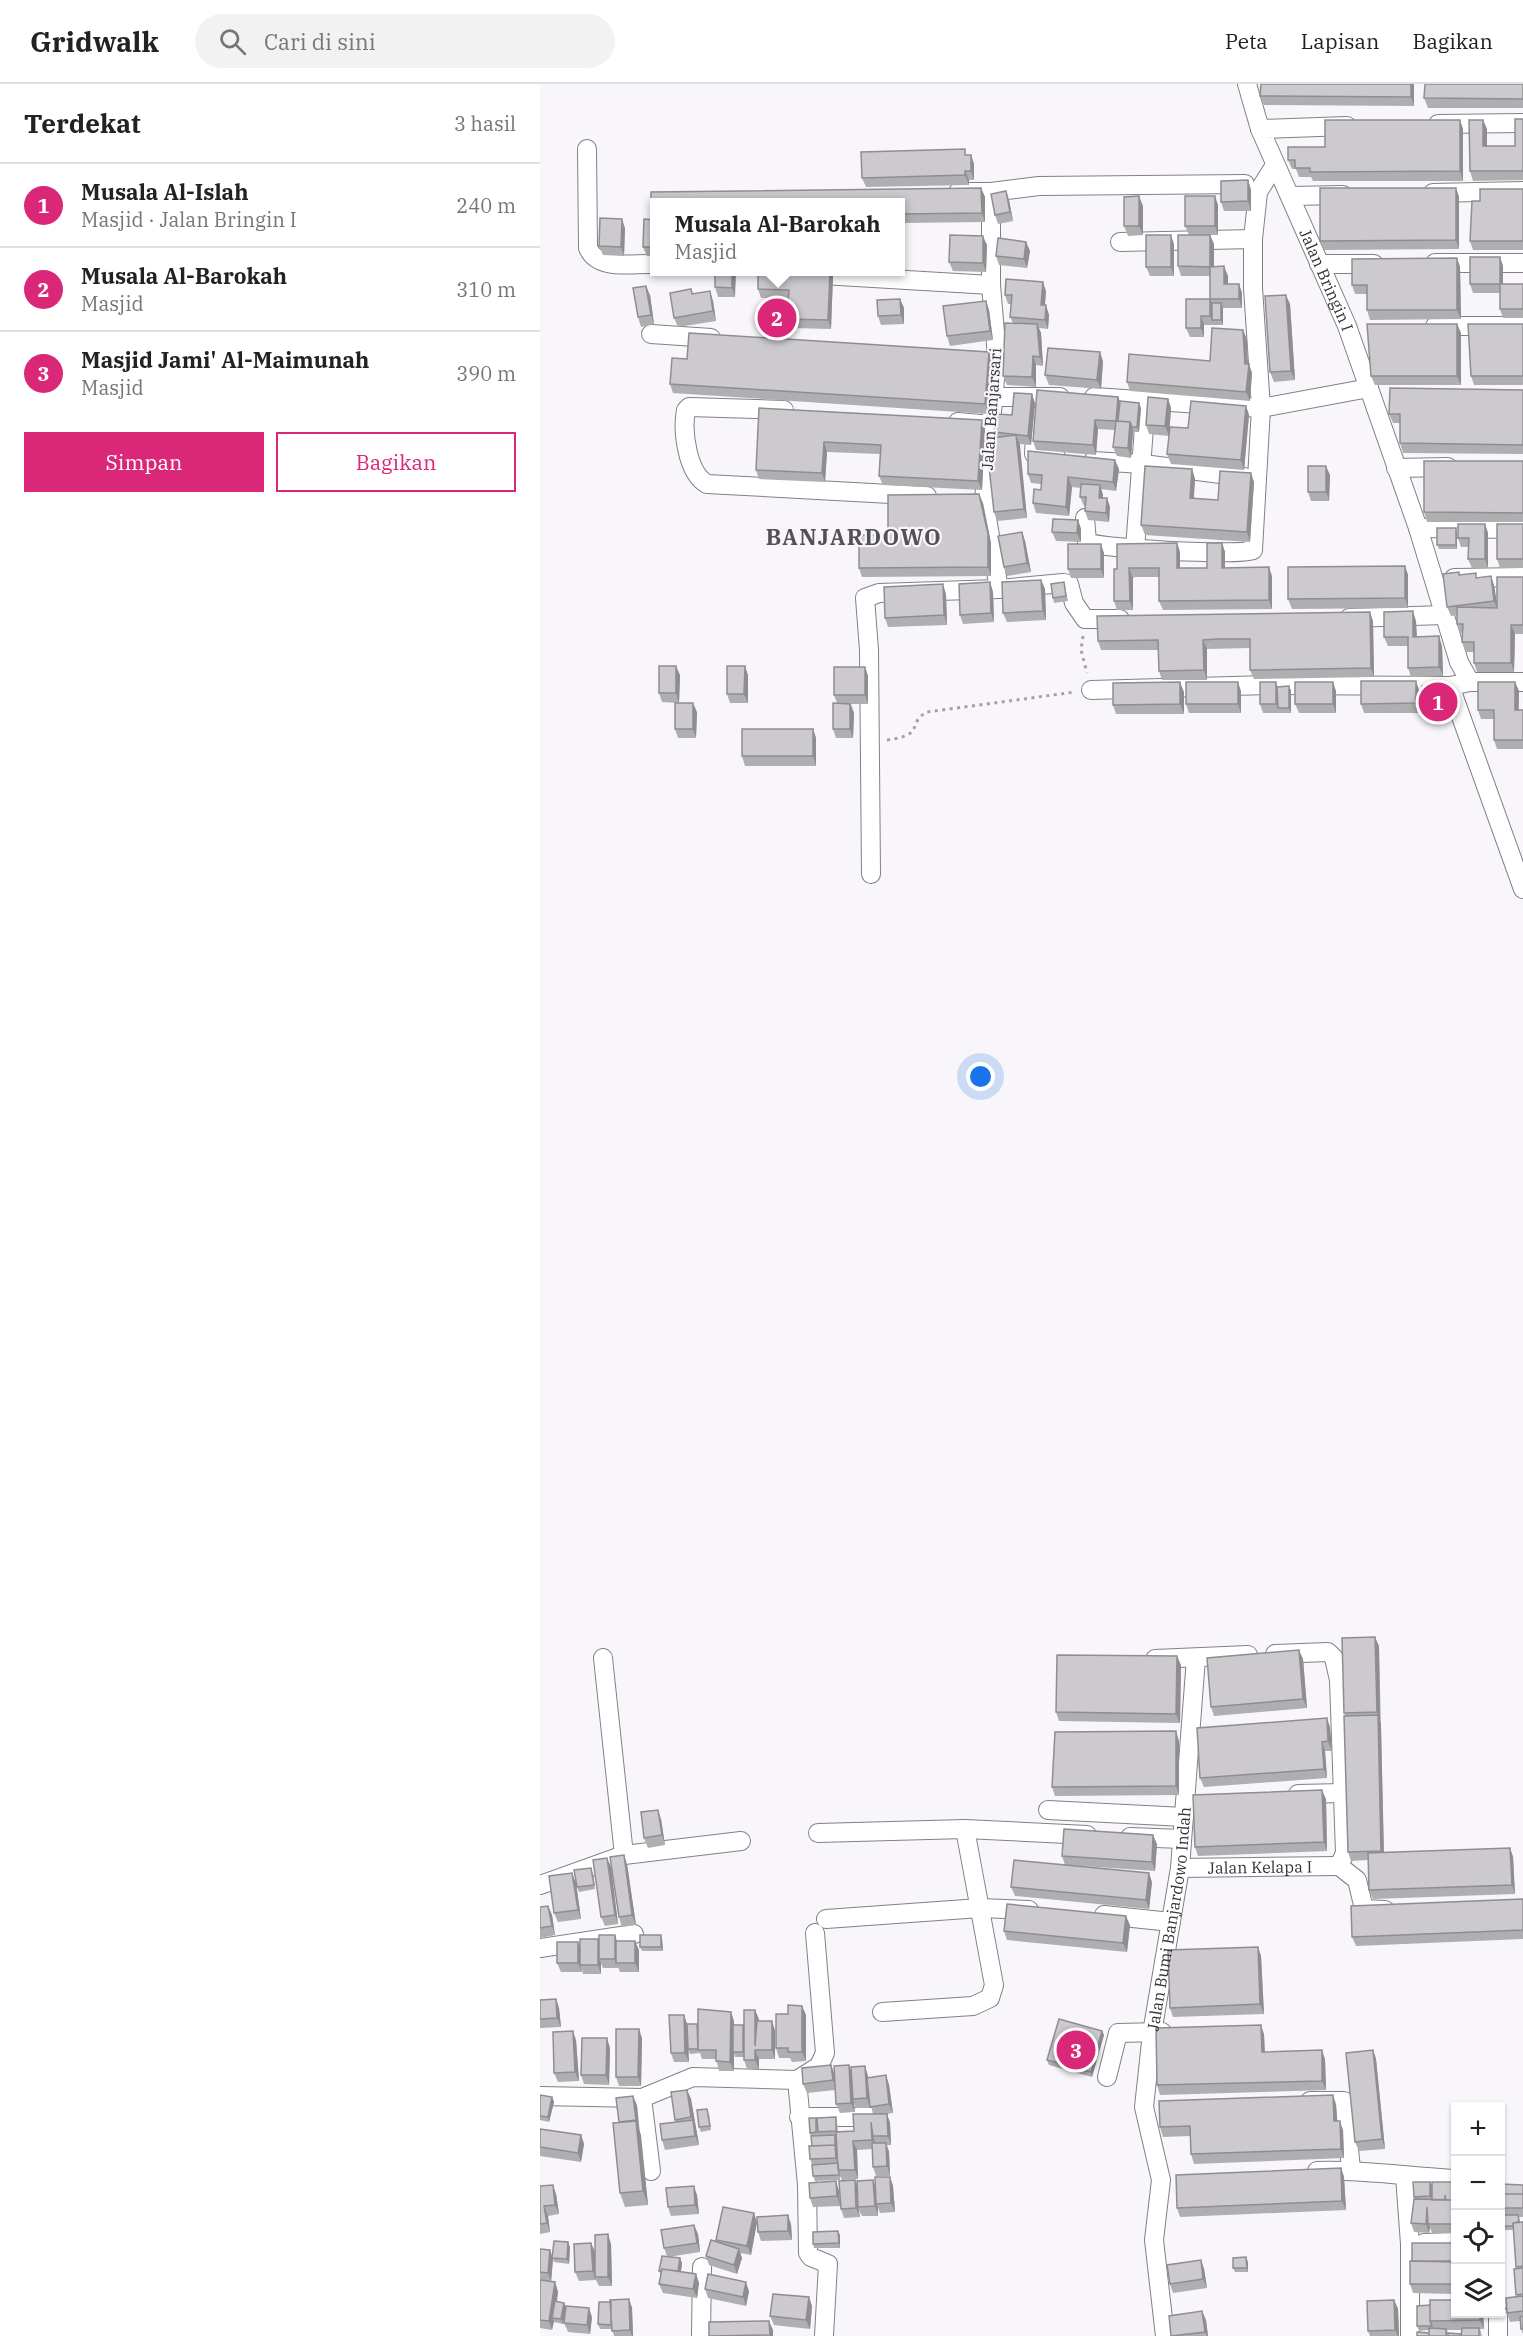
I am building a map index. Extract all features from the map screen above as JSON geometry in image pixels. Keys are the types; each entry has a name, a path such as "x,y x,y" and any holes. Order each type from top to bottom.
{"street":[{"name":"Jalan Bringin I","path":"1247,84 1260,129 1347,326 1365,392 1418,528 1434,578 1438,616 1459,663 1459,684 1523,889"},
{"path":"1419,125 1523,123"},
{"path":"1260,129 1362,126"},
{"path":"587,149 588,248 592,256 600,262 650,264"},
{"path":"1085,518 1087,542 1135,549 1252,551 1261,408 1252,288 1253,239 1256,202 1275,165"},
{"path":"940,193 991,192 1039,186 1264,184"},
{"path":"1418,193 1523,191"},
{"name":"Jalan Banjarsari","path":"991,192 991,285 998,357 984,500 999,589"},
{"path":"1291,196 1360,195"},
{"path":"1120,242 1253,239"},
{"path":"1415,264 1523,263"},
{"path":"1319,264 1391,264"},
{"path":"839,276 991,285"},
{"path":"1347,326 1370,326"},
{"path":"1417,326 1523,326"},
{"path":"651,334 735,340"},
{"path":"974,355 998,357"},
{"path":"993,397 1146,400 1261,408 1365,392 1395,394"},
{"path":"1039,398 1034,454 1084,461 1143,464 1258,479"},
{"path":"1135,549 1146,400"},
{"path":"807,411 689,407 685,413 690,463 698,480 707,484 984,500"},
{"path":"934,420 992,425"},
{"path":"1396,468 1465,467"},
{"path":"1418,528 1523,529"},
{"path":"1434,578 1523,577"},
{"path":"871,874 869,650 865,598 879,593 1069,584 1074,603 1085,619 1132,619"},
{"path":"1334,618 1438,616"},
{"path":"1091,690 1523,682"},
{"path":"1139,1659 1328,1652 1334,1658 1338,1670 1341,1721 1345,1853 1340,1866 1357,1880 1364,1909 1403,1909"},
{"path":"603,1658 624,1855"},
{"name":"Jalan Bumi Banjardowo Indah","path":"1166,2336 1154,2240 1169,2179 1144,2107 1152,2033 1180,1868 1186,1796 1197,1733 1197,1658"},
{"path":"1318,1723 1341,1721"},
{"path":"1167,1735 1197,1733"},
{"path":"1276,1794 1343,1793"},
{"path":"1186,1796 1208,1795"},
{"path":"1048,1810 1184,1817"},
{"path":"882,2012 973,2006 990,1998 994,1985 965,1829"},
{"path":"819,1833 965,1829 1182,1839"},
{"path":"540,1885 624,1855 741,1841"},
{"name":"Jalan Kelapa I","path":"1180,1868 1340,1866"},
{"path":"540,2096 642,2098 693,2077 796,2080 819,2066 825,2053 821,1926 980,1908 1046,1911"},
{"path":"1091,1914 1171,1922"},
{"path":"540,1948 634,1934"},
{"path":"1166,1955 1185,1954"},
{"path":"1107,2077 1118,2033 1179,2032"},
{"path":"796,2080 807,2185 808,2253 810,2257 828,2264 824,2336"},
{"path":"642,2098 651,2171"},
{"path":"1295,2101 1344,2101 1351,2169"},
{"path":"1144,2107 1167,2106"},
{"path":"799,2117 886,2117"},
{"path":"1305,2172 1351,2169 1451,2179"},
{"path":"1405,2176 1410,2244 1410,2336"},
{"path":"807,2185 829,2184"},
{"path":"1410,2244 1451,2242"},
{"path":"701,2336 702,2267"},
{"path":"1410,2304 1433,2306"},
{"path":"1498,2318 1498,2336"}],"path":[{"path":"870,742 908,737 927,712 1091,690 1081,650 1085,619"}],"building":[{"path":"1261,84 1411,84 1411,97 1260,96"},
{"path":"1425,84 1523,84 1523,99 1424,98"},
{"path":"1515,119 1523,119 1523,171 1470,171 1469,120 1483,120 1483,146 1515,146"},
{"path":"1325,120 1460,120 1460,171 1310,172 1310,168 1295,168 1295,160 1288,160 1288,147 1325,147"},
{"path":"965,149 965,155 971,155 971,171 965,171 965,175 862,178 861,152"},
{"path":"1248,180 1248,201 1221,202 1221,181"},
{"path":"981,188 982,213 905,214 905,198 651,198 651,192"},
{"path":"1320,188 1456,188 1456,240 1320,241"},
{"path":"1480,189 1523,189 1523,241 1470,241 1472,201 1480,201"},
{"path":"1006,191 1010,212 995,215 991,194"},
{"path":"1139,196 1139,226 1124,226 1124,197"},
{"path":"1185,196 1215,196 1215,226 1185,226"},
{"path":"600,218 622,219 621,247 599,246"},
{"path":"644,219 650,220 650,247 643,247"},
{"path":"950,235 983,236 983,263 949,262"},
{"path":"1146,235 1171,235 1171,267 1146,267"},
{"path":"1178,235 1210,235 1210,267 1178,266"},
{"path":"998,238 1026,242 1024,259 996,256"},
{"path":"1470,257 1500,257 1500,284 1470,284"},
{"path":"1457,258 1457,310 1367,310 1367,285 1352,285 1352,259"},
{"path":"1224,266 1224,284 1239,284 1239,299 1210,299 1210,267"},
{"path":"715,276 732,276 732,288 715,287"},
{"path":"758,276 830,276 828,320 787,319 789,290 758,289"},
{"path":"1006,279 1043,282 1041,305 1046,305 1045,320 1010,317 1012,295 1005,295"},
{"path":"1500,284 1523,284 1523,309 1500,309"},
{"path":"646,286 651,315 638,317 633,288"},
{"path":"691,289 692,294 710,291 713,311 674,318 670,293"},
{"path":"1286,295 1291,371 1270,372 1265,296"},
{"path":"900,299 901,315 878,316 877,300"},
{"path":"1186,299 1210,299 1210,316 1201,316 1201,328 1186,328"},
{"path":"768,301 787,307 782,325 763,320"},
{"path":"986,301 990,331 947,336 943,306"},
{"path":"1212,303 1221,303 1221,320 1212,320"},
{"path":"1005,323 1037,324 1040,357 1033,356 1032,377 1003,376"},
{"path":"1367,324 1457,324 1457,376 1371,376"},
{"path":"1468,324 1523,324 1523,376 1471,376"},
{"path":"1212,328 1243,330 1245,364 1249,364 1246,392 1127,382 1129,354 1210,361"},
{"path":"689,333 989,352 985,404 670,384 672,358 687,359"},
{"path":"1048,348 1100,352 1097,380 1045,375"},
{"path":"1390,388 1523,390 1523,445 1400,443 1400,414 1389,414"},
{"path":"1037,390 1118,397 1116,421 1095,420 1093,445 1033,441"},
{"path":"1014,393 1032,394 1028,436 994,432 996,414 1012,415"},
{"path":"1148,397 1168,399 1165,426 1146,425"},
{"path":"1120,401 1139,403 1137,427 1132,427 1130,422 1118,421"},
{"path":"1191,401 1246,406 1241,460 1167,454 1170,427 1188,428"},
{"path":"759,408 982,420 978,481 879,476 881,445 824,442 822,473 756,470"},
{"path":"1116,421 1130,422 1128,448 1113,447"},
{"path":"1016,435 1024,509 994,512 988,458 993,457 991,438"},
{"path":"1028,451 1115,460 1113,482 1068,477 1066,507 1033,503 1034,489 1041,490 1042,475 1028,474"},
{"path":"1424,461 1523,461 1523,513 1424,512"},
{"path":"1145,466 1192,469 1190,498 1218,500 1220,471 1251,473 1247,532 1141,525"},
{"path":"1308,466 1326,466 1326,492 1308,492"},
{"path":"1081,484 1100,485 1099,498 1107,498 1106,513 1085,511 1086,497 1080,497"},
{"path":"979,494 988,534 988,567 859,568 859,535 888,535 888,495"},
{"path":"1053,519 1078,520 1077,533 1052,532"},
{"path":"1458,524 1485,524 1485,559 1468,559 1469,538 1458,538"},
{"path":"1497,524 1523,524 1523,559 1497,559"},
{"path":"1437,528 1456,528 1456,545 1437,545"},
{"path":"1022,532 1027,563 1004,567 998,536"},
{"path":"1177,543 1177,568 1207,568 1207,543 1222,543 1222,568 1269,567 1269,600 1159,601 1159,568 1129,568 1130,601 1114,601 1117,544"},
{"path":"1068,544 1101,544 1101,569 1068,569"},
{"path":"1405,566 1405,598 1288,599 1288,567"},
{"path":"1459,572 1459,575 1476,573 1476,578 1491,576 1494,601 1447,607 1443,574"},
{"path":"1497,577 1523,577 1523,625 1511,625 1511,663 1474,663 1474,642 1462,642 1463,624 1457,624 1457,607 1497,608"},
{"path":"1041,580 1043,611 1003,613 1002,582"},
{"path":"990,582 991,613 960,615 959,584"},
{"path":"1064,582 1066,596 1053,598 1051,584"},
{"path":"943,584 944,615 885,618 884,587"},
{"path":"1413,611 1413,637 1439,636 1439,667 1408,668 1408,637 1384,637 1384,612"},
{"path":"1370,612 1371,668 1250,670 1250,639 1217,639 1203,640 1204,670 1159,671 1158,640 1098,641 1097,616"},
{"path":"659,666 676,666 676,693 659,693"},
{"path":"727,666 745,666 744,694 727,694"},
{"path":"834,667 865,667 865,695 834,695"},
{"path":"1361,681 1416,681 1416,703 1361,704"},
{"path":"1180,682 1180,704 1113,705 1113,683"},
{"path":"1186,682 1238,682 1238,704 1186,704"},
{"path":"1260,682 1276,682 1276,704 1260,704"},
{"path":"1295,682 1333,682 1333,704 1295,704"},
{"path":"1478,682 1515,682 1515,710 1523,710 1523,740 1494,740 1494,710 1478,710"},
{"path":"1289,686 1289,708 1278,708 1277,687"},
{"path":"1422,686 1450,686 1449,710 1422,709"},
{"path":"675,703 693,703 693,729 675,729"},
{"path":"833,703 850,704 850,729 833,729"},
{"path":"742,729 813,729 813,756 742,756"},
{"path":"1375,1637 1377,1712 1344,1713 1342,1638"},
{"path":"1299,1650 1303,1699 1211,1707 1207,1658"},
{"path":"1057,1655 1177,1656 1176,1714 1056,1712"},
{"path":"1378,1715 1381,1851 1348,1852 1344,1716"},
{"path":"1327,1718 1328,1741 1322,1742 1324,1769 1200,1778 1197,1728"},
{"path":"1176,1731 1176,1786 1052,1787 1055,1732"},
{"path":"1322,1790 1324,1842 1195,1847 1193,1795"},
{"path":"658,1810 662,1835 644,1838 641,1812"},
{"path":"1064,1829 1153,1835 1152,1862 1062,1856"},
{"path":"1510,1848 1512,1885 1369,1890 1368,1853"},
{"path":"624,1855 632,1915 619,1917 610,1857"},
{"path":"607,1858 615,1915 601,1917 593,1860"},
{"path":"1014,1860 1149,1873 1146,1900 1011,1887"},
{"path":"591,1868 594,1885 577,1887 574,1870"},
{"path":"572,1873 578,1910 554,1913 549,1876"},
{"path":"1523,1899 1523,1930 1352,1937 1351,1906"},
{"path":"1007,1904 1126,1916 1123,1943 1004,1931"},
{"path":"548,1906 552,1926 540,1928 540,1907"},
{"path":"599,1935 615,1935 615,1959 599,1959"},
{"path":"640,1935 661,1935 661,1947 640,1947"},
{"path":"580,1939 598,1939 598,1965 580,1965"},
{"path":"616,1941 635,1941 635,1963 616,1963"},
{"path":"557,1942 578,1942 578,1963 557,1963"},
{"path":"1258,1947 1260,2004 1170,2008 1168,1950"},
{"path":"556,1999 557,2018 540,2019 540,2000"},
{"path":"788,2005 802,2006 802,2052 788,2052 788,2048 776,2048 776,2014 788,2014"},
{"path":"698,2009 731,2012 730,2062 716,2061 716,2050 698,2050"},
{"path":"744,2010 755,2010 755,2046 757,2021 772,2021 772,2050 755,2050 755,2060 744,2060"},
{"path":"669,2015 684,2015 685,2053 671,2053"},
{"path":"1059,2019 1102,2031 1091,2072 1047,2060"},
{"path":"687,2024 697,2024 698,2049 688,2049"},
{"path":"733,2025 743,2025 743,2052 733,2052"},
{"path":"1261,2025 1262,2052 1322,2050 1322,2081 1157,2085 1156,2028"},
{"path":"616,2029 639,2029 638,2077 616,2077"},
{"path":"573,2031 575,2072 554,2073 553,2032"},
{"path":"582,2038 607,2038 606,2075 581,2075"},
{"path":"1373,2050 1382,2139 1355,2142 1346,2053"},
{"path":"831,2065 833,2080 803,2084 802,2068"},
{"path":"849,2065 851,2103 836,2104 834,2066"},
{"path":"865,2066 867,2098 853,2099 851,2067"},
{"path":"886,2075 889,2104 870,2107 867,2078"},
{"path":"687,2090 691,2117 675,2120 671,2092"},
{"path":"540,2095 552,2097 548,2117 540,2116"},
{"path":"1333,2095 1334,2121 1340,2121 1341,2149 1191,2154 1190,2126 1160,2127 1159,2101"},
{"path":"633,2096 636,2120 619,2122 616,2098"},
{"path":"707,2109 710,2126 699,2127 697,2110"},
{"path":"853,2114 887,2114 888,2136 873,2136 871,2122 872,2140 853,2141 855,2170 838,2170 836,2132 854,2131"},
{"path":"836,2117 836,2131 818,2132 817,2118"},
{"path":"809,2118 816,2118 816,2132 810,2133"},
{"path":"693,2120 695,2136 662,2140 660,2124"},
{"path":"636,2121 643,2191 620,2193 613,2123"},
{"path":"540,2129 581,2135 578,2153 540,2147"},
{"path":"835,2135 835,2145 812,2146 811,2136"},
{"path":"872,2143 886,2143 887,2166 873,2167"},
{"path":"835,2145 836,2158 810,2159 809,2146"},
{"path":"838,2163 839,2175 813,2176 812,2165"},
{"path":"1341,2168 1342,2201 1177,2208 1176,2175"},
{"path":"875,2177 890,2177 891,2203 876,2204"},
{"path":"855,2180 856,2208 841,2209 839,2181"},
{"path":"873,2180 875,2206 858,2207 857,2181"},
{"path":"836,2181 837,2196 810,2198 809,2183"},
{"path":"1413,2182 1430,2182 1430,2196 1414,2197"},
{"path":"1432,2182 1451,2182 1451,2200 1446,2200 1445,2195 1445,2200 1432,2200"},
{"path":"1505,2184 1523,2185 1523,2194 1505,2194"},
{"path":"553,2185 555,2205 544,2206 547,2223 540,2224 540,2186"},
{"path":"694,2186 695,2205 668,2207 666,2188"},
{"path":"1505,2194 1523,2194 1523,2208 1505,2208"},
{"path":"1414,2199 1451,2200 1451,2224 1428,2224 1427,2207 1426,2224 1411,2223"},
{"path":"723,2207 754,2213 747,2246 716,2240"},
{"path":"788,2215 788,2231 758,2232 757,2217"},
{"path":"1505,2215 1518,2215 1519,2222 1513,2223 1513,2226 1505,2226"},
{"path":"1523,2222 1523,2266 1516,2267 1513,2223"},
{"path":"694,2225 697,2243 664,2248 661,2230"},
{"path":"838,2231 839,2243 813,2244 813,2232"},
{"path":"608,2234 608,2277 595,2277 595,2235"},
{"path":"711,2240 739,2249 734,2265 706,2256"},
{"path":"554,2241 568,2242 567,2259 552,2258"},
{"path":"591,2243 593,2271 575,2272 574,2244"},
{"path":"1412,2243 1451,2243 1451,2261 1412,2261"},
{"path":"540,2249 550,2250 548,2273 540,2272"},
{"path":"662,2256 680,2258 678,2271 662,2269 659,2271"},
{"path":"1246,2257 1247,2268 1233,2268 1233,2258"},
{"path":"1201,2260 1203,2279 1170,2284 1167,2265"},
{"path":"1410,2261 1451,2262 1451,2284 1410,2284"},
{"path":"1523,2268 1523,2294 1516,2295 1514,2269"},
{"path":"662,2269 696,2274 693,2289 659,2284"},
{"path":"708,2274 746,2282 743,2297 705,2289"},
{"path":"540,2280 555,2282 549,2321 540,2320"},
{"path":"773,2294 809,2297 806,2320 770,2316"},
{"path":"1523,2296 1523,2311 1507,2313 1506,2298"},
{"path":"629,2299 630,2330 612,2331 610,2300"},
{"path":"1394,2300 1395,2330 1368,2331 1367,2301"},
{"path":"1430,2300 1451,2300 1451,2318 1480,2318 1480,2320 1430,2321"},
{"path":"555,2301 564,2303 561,2319 552,2318"},
{"path":"599,2302 611,2302 611,2325 598,2324"},
{"path":"1430,2305 1432,2326 1417,2326 1417,2306"},
{"path":"566,2306 589,2308 587,2325 564,2323"},
{"path":"1202,2311 1205,2332 1171,2336 1169,2316"},
{"path":"1523,2316 1523,2329 1521,2329 1520,2317"},
{"path":"769,2321 770,2335 709,2336 709,2322"},
{"path":"1429,2328 1446,2329 1446,2336 1429,2336"},
{"path":"1462,2328 1479,2328 1479,2336 1461,2336"},
{"path":"1417,2332 1429,2333 1429,2336 1417,2336"},
{"path":"1448,2333 1461,2334 1461,2336 1448,2336"}],"place":[{"name":"Musala Al-Barokah","path":"777,318"},
{"name":"Musala Al-Islah","path":"1438,702"},
{"name":"Masjid Jami' Al-Maimunah","path":"1076,2050"}],"district":[{"name":"BANJARDOWO","path":"854,537"}]}
